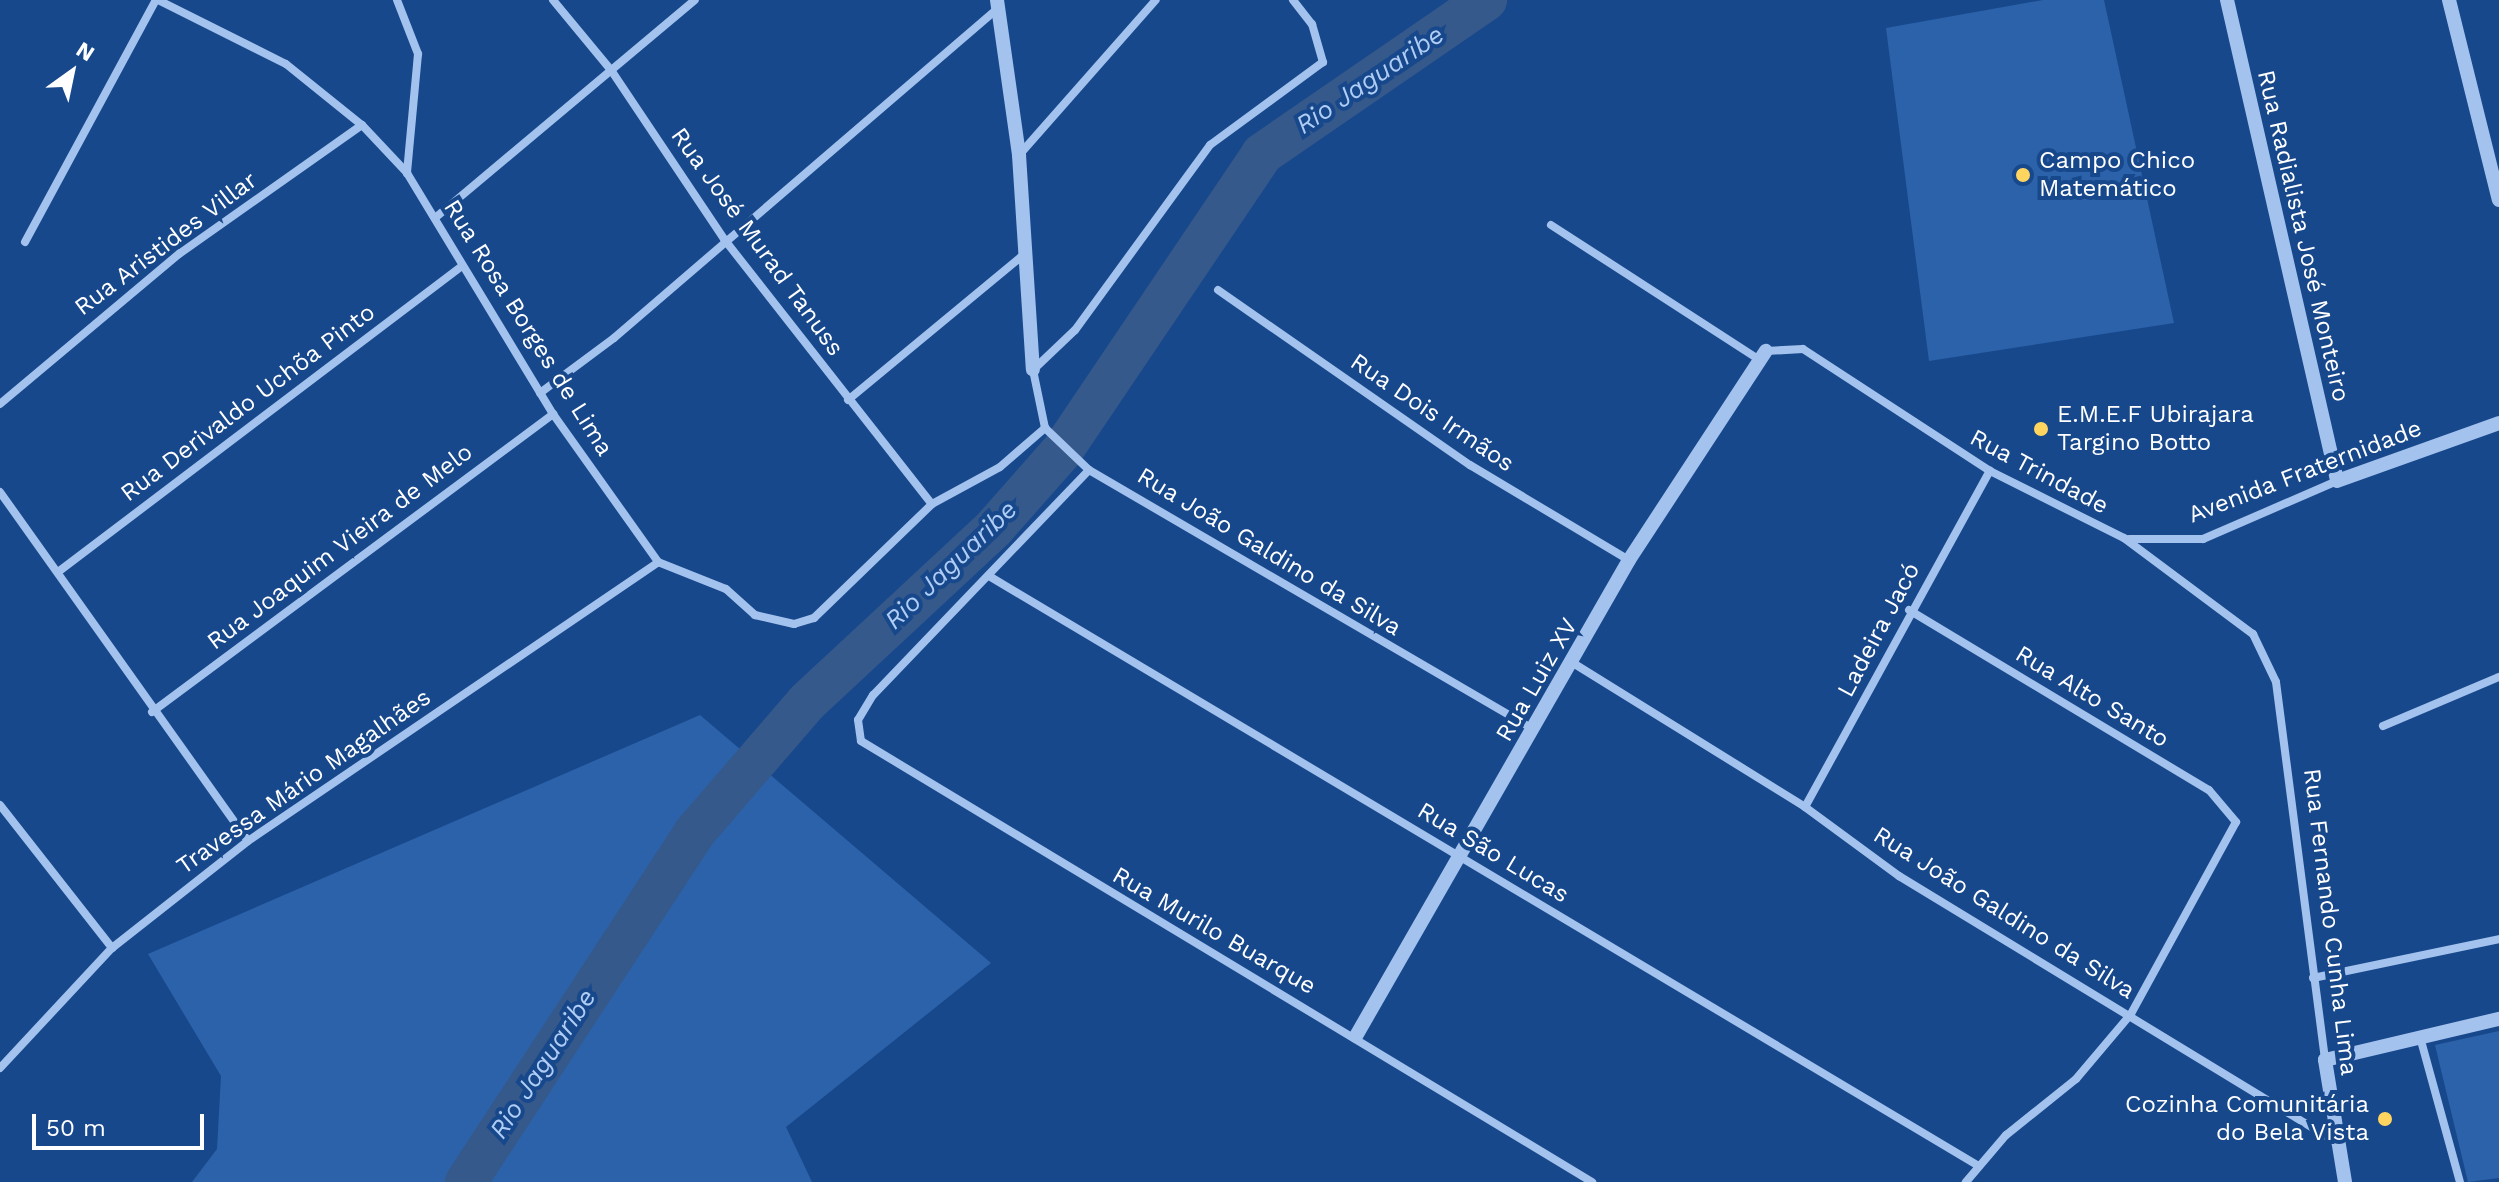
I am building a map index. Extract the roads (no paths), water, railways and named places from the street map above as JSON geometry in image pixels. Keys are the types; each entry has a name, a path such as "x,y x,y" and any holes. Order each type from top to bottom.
{"street":[{"name":"Rua Rosa Borges de Lima","path":"157,0 286,64 362,125 407,173 553,414 658,562"},
{"path":"25,242 157,0"},
{"path":"397,0 418,54 407,173"},
{"name":"Rua José Murad Tanuss","path":"553,0 611,70 724,239 932,504"},
{"path":"435,218 695,0"},
{"path":"1019,155 1156,0"},
{"path":"1033,370 1075,330 1210,145 1248,110 1318,69 1321,42 1293,0"},
{"name":"Rua Radialista José Monteiro","path":"2227,0 2337,481"},
{"path":"2449,0 2499,200"},
{"path":"997,4 1019,155 1023,255 1033,370"},
{"path":"540,393 614,338 997,4"},
{"name":"Rua Aristides Villar","path":"0,404 168,263 362,125"},
{"path":"1551,225 1763,355"},
{"path":"848,400 1023,255"},
{"name":"Rua Derivaldo Uchõa Pinto","path":"58,572 462,266"},
{"name":"Rua Dois Irmãos","path":"1218,290 1470,465 1629,560"},
{"name":"Rua Trindade","path":"1763,355 1803,349 1990,471 2124,538 2238,619 2272,667"},
{"name":"Rua Luiz XV","path":"1356,1036 1462,858 1629,560 1763,355"},
{"name":"Rua João Galdino da Silva","path":"1033,370 1045,428 1051,440 1077,462 1533,729"},
{"name":"Rua Joaquim Vieira de Melo","path":"152,712 553,414"},
{"name":"Avenida Fraternidade","path":"2124,538 2203,539 2337,481 2499,423"},
{"path":"658,562 726,589 755,615 794,624 839,600 932,504 1000,467 1045,428"},
{"path":"989,576 1089,470"},
{"name":"Ladeira Jacó","path":"1805,807 1909,610 1990,471"},
{"path":"0,492 152,712 248,841"},
{"name":"Travessa Mário Magalhães","path":"0,1068 112,948 248,841 658,562"},
{"name":"Rua Murilo Buarque","path":"989,576 873,695 857,730 871,752 1356,1036 1592,1182"},
{"name":"Rua São Lucas","path":"989,576 1977,1165"},
{"name":"Rua Alto Santo","path":"1909,610 2209,790 2234,814 2234,832 2131,1014"},
{"name":"Rua João Galdino da Silva","path":"1573,663 1805,807 1899,876 2131,1014 2336,1142"},
{"name":"Rua Fernando Cunha Lima","path":"2272,667 2336,1142 2345,1182"},
{"path":"2383,726 2499,677"},
{"path":"0,805 112,948"},
{"path":"2313,978 2499,939"},
{"path":"1966,1182 1977,1165 2076,1079 2131,1014"},
{"path":"2325,1060 2499,1019"},
{"path":"2420,1037 2460,1182"}],"waterway":[{"name":"Rio Jaguaribe","path":"466,1182 694,833 807,702 994,528 1062,451 1262,154 1486,0"}],"place":[{"name":"Campo Chico Matemático","path":"2023,175"},
{"name":"E.M.E.F Ubirajara Targino Botto","path":"2041,429"},
{"name":"Cozinha Comunitária do Bela Vista","path":"2385,1119"}]}
